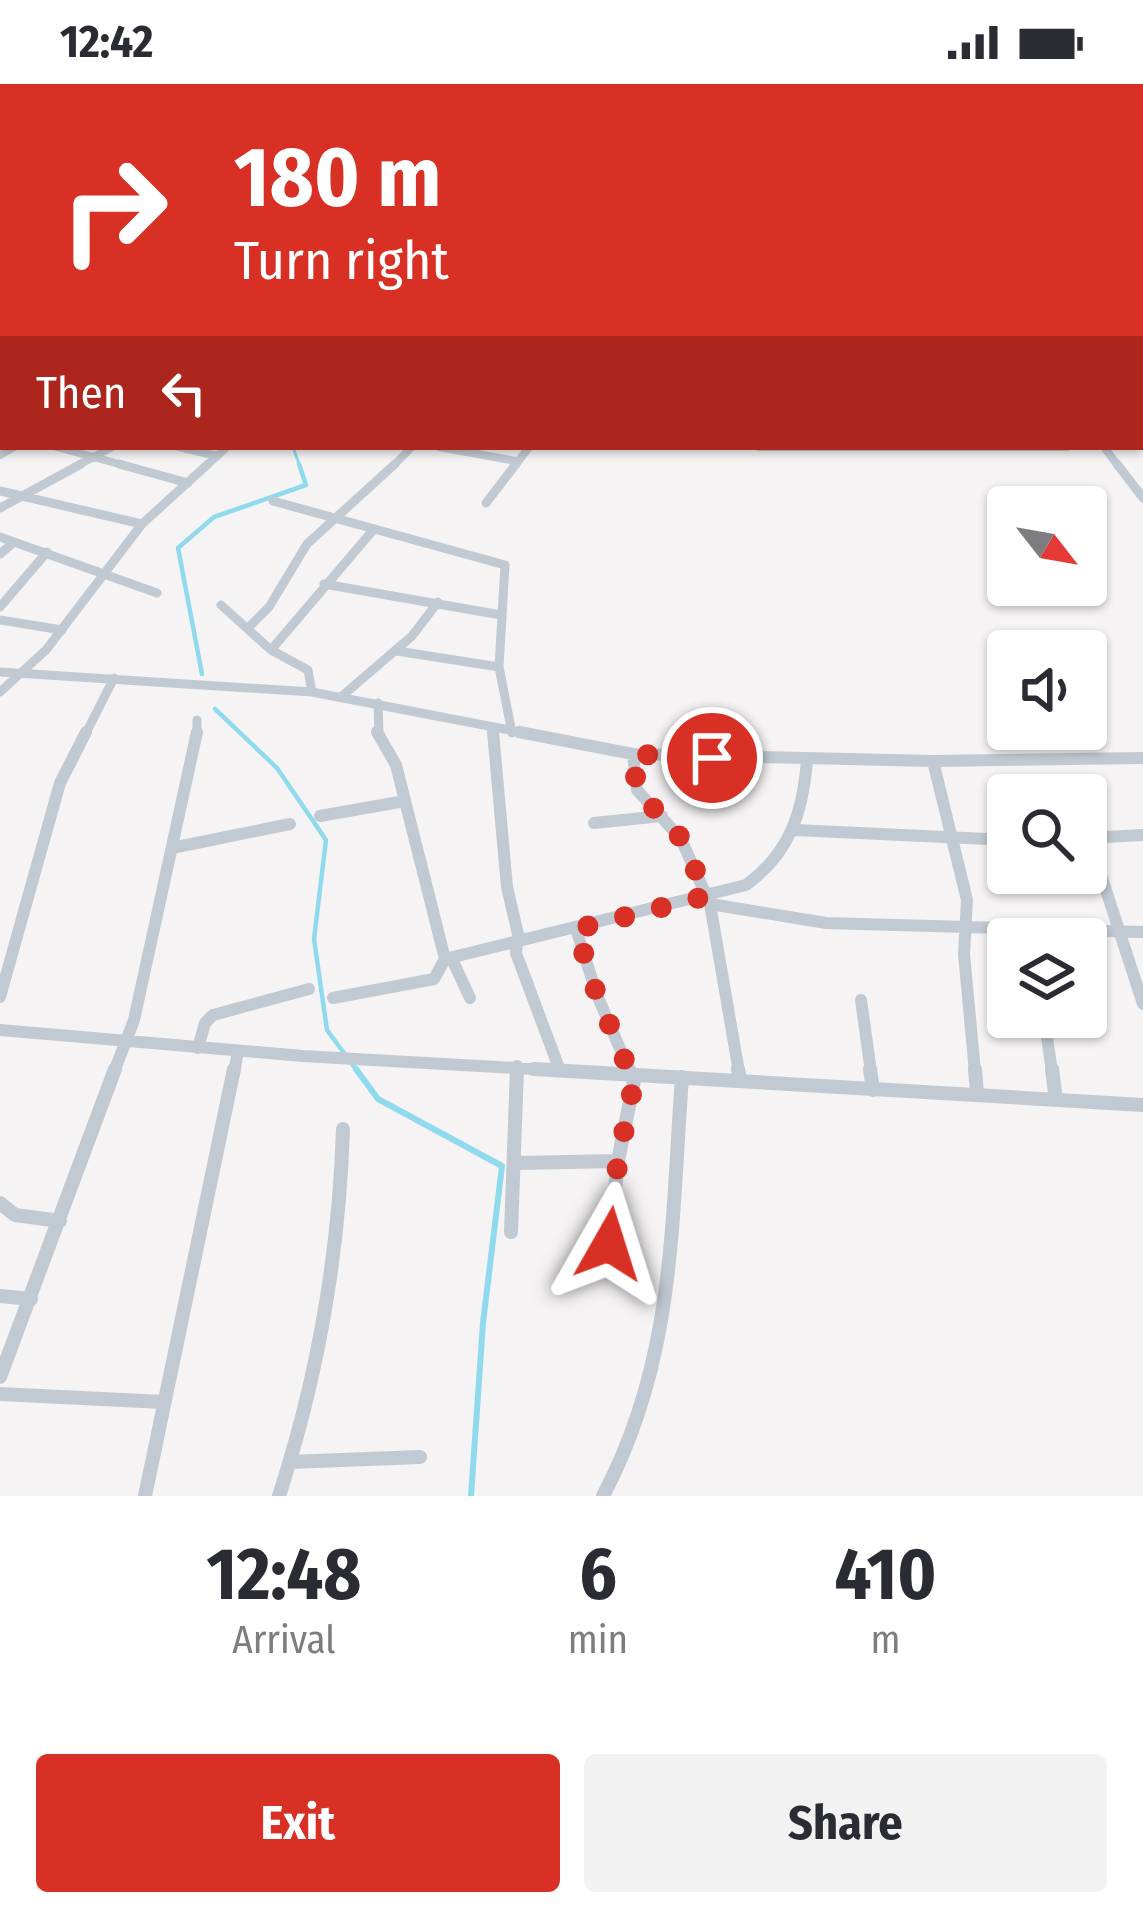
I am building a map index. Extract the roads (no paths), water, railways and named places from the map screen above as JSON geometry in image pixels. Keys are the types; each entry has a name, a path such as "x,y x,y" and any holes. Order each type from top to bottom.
{"street":[{"path":"65,450 188,483"},
{"path":"0,508 105,450"},
{"path":"192,450 217,456"},
{"path":"0,692 62,630 142,524 224,450"},
{"path":"248,628 273,608 298,554 407,450"},
{"path":"456,450 516,461"},
{"path":"486,503 526,450"},
{"path":"1106,450 1143,498"},
{"path":"0,491 142,524"},
{"path":"273,501 506,566 499,667 512,733"},
{"path":"271,650 310,611 324,584 374,530"},
{"path":"0,537 157,593"},
{"path":"0,554 14,542"},
{"path":"0,607 47,553"},
{"path":"324,584 501,615"},
{"path":"341,697 397,651 438,602"},
{"path":"221,605 271,650 308,670 312,692"},
{"path":"0,620 62,630"},
{"path":"397,651 499,667"},
{"path":"0,672 312,692 633,754 933,761 1143,758"},
{"path":"0,997 60,783 114,678"},
{"path":"379,704 376,729 396,765 448,959 470,998"},
{"path":"0,1377 126,1043 197,748 197,720"},
{"path":"493,728 496,791 517,953 560,1068"},
{"path":"633,754 637,790 686,847 709,900 740,1079"},
{"path":"333,998 434,979 448,959 709,900 758,877 782,854 795,830 807,760"},
{"path":"933,761 967,900 964,954 977,1094"},
{"path":"320,816 405,801"},
{"path":"594,823 662,816"},
{"path":"172,848 290,824"},
{"path":"795,830 987,840"},
{"path":"1107,837 1143,836"},
{"path":"1106,894 1143,1004"},
{"path":"709,900 826,923 987,930"},
{"path":"576,929 622,1059 633,1072 609,1244"},
{"path":"1107,932 1143,932"},
{"path":"198,1048 205,1023 213,1016 309,989"},
{"path":"861,1000 873,1090"},
{"path":"0,1030 238,1052 1143,1105"},
{"path":"1047,1038 1056,1100"},
{"path":"145,1496 238,1052"},
{"path":"512,1232 517,1066"},
{"path":"603,1496 644,1413 662,1348 682,1077"},
{"path":"279,1496 326,1328 342,1210 344,1130"},
{"path":"516,1163 618,1161"},
{"path":"0,1203 15,1215 60,1221"},
{"path":"0,1296 31,1299"},
{"path":"0,1394 163,1402"},
{"path":"290,1462 420,1457"}],"waterway":[{"path":"294,450 300,467"},
{"path":"202,674 178,548 214,517 306,485 300,467"},
{"path":"215,709 277,768 326,840 314,939 327,1030 358,1072"},
{"path":"356,1069 378,1099 502,1166 483,1323 471,1496"}]}
